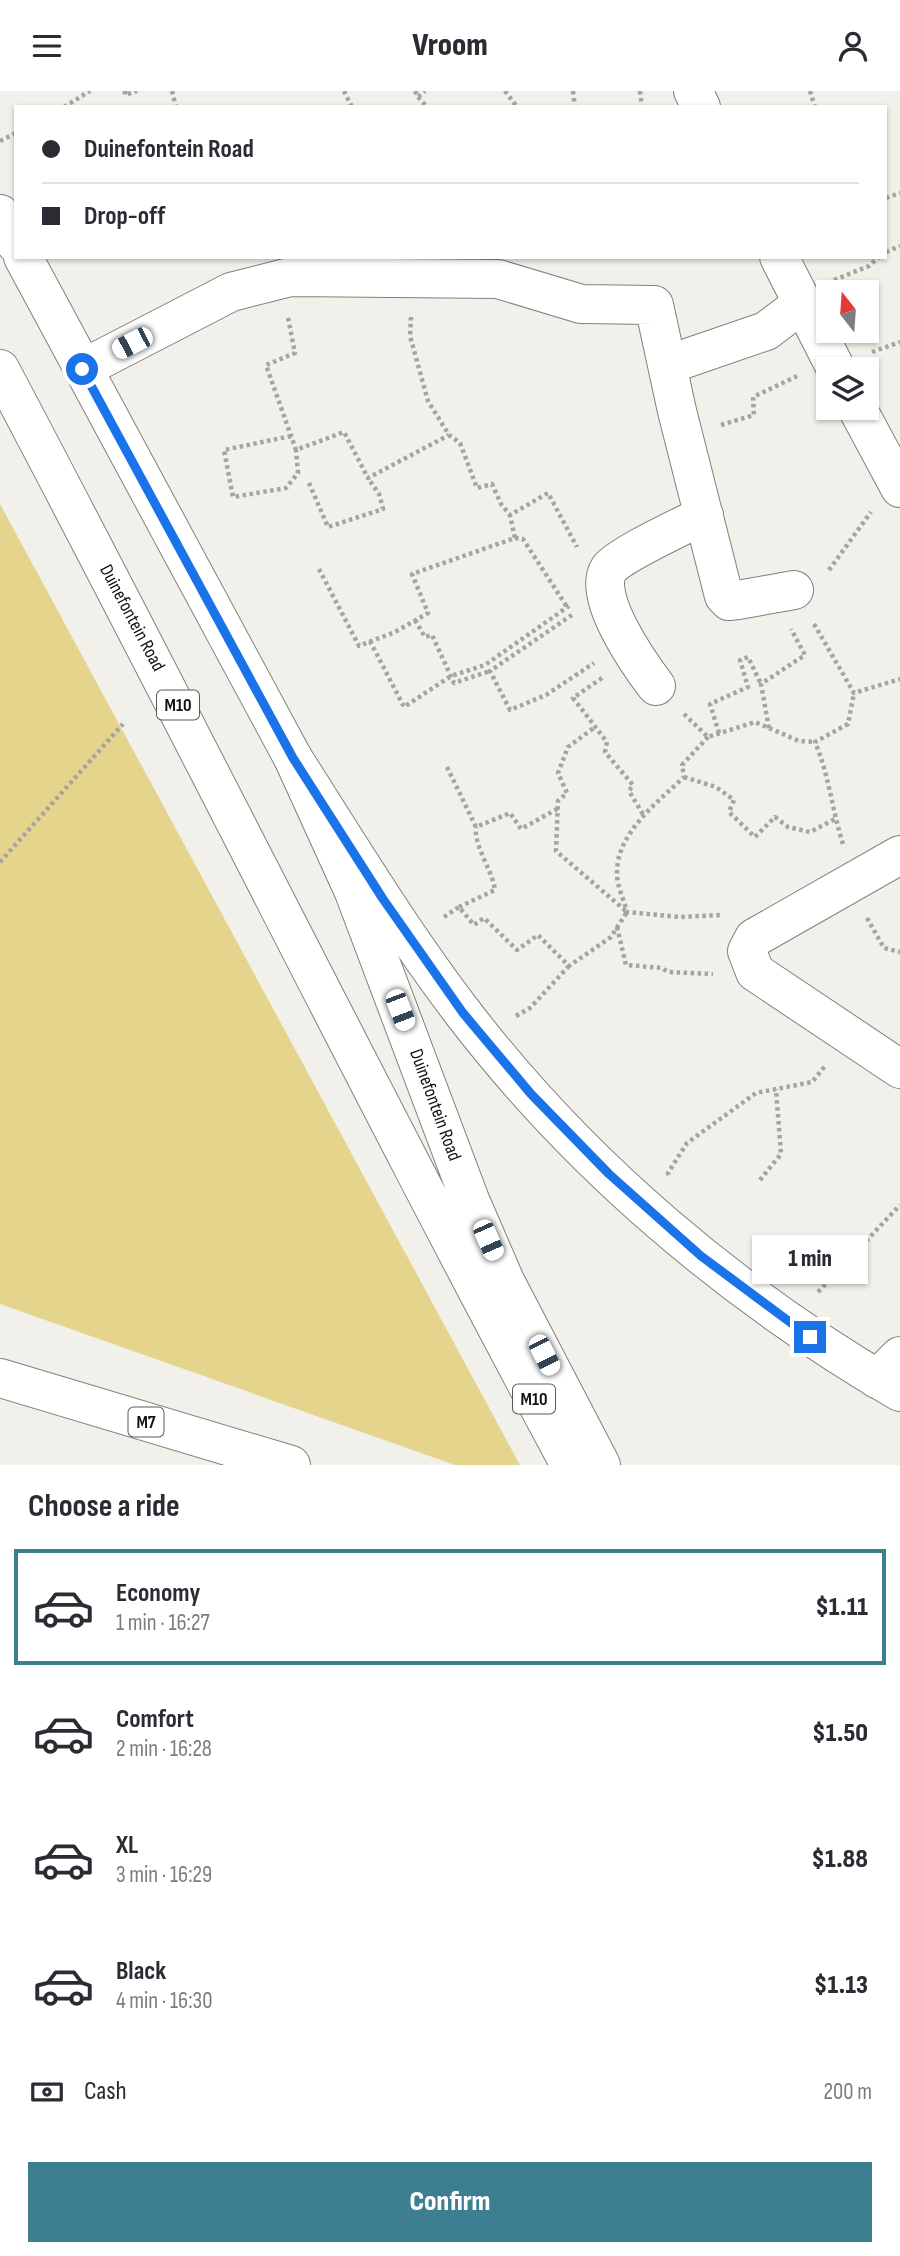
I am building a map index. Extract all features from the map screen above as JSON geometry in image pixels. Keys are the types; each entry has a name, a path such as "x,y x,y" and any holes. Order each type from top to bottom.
{"main road":[{"path":"0,214 14,239"},
{"name":"Duinefontein Road","path":"24,259 293,758 358,904 470,1200 505,1281 601,1465"},
{"path":"780,259 830,357"},
{"path":"82,369 231,292 290,277 498,279 582,304 654,305 724,596 729,601 783,593"},
{"path":"667,365 766,331 803,303"},
{"name":"Duinefontein Road","path":"0,369 165,681 348,1045 570,1465"},
{"path":"863,420 898,484"},
{"path":"632,674 610,579 704,515"},
{"path":"293,758 412,940 483,1037 531,1094 609,1174 701,1256 788,1323 892,1376"},
{"path":"900,855 854,880 751,944 755,972 900,1069"},
{"name":"M7","path":"0,1378 291,1465"}],"path":[{"path":"67,105 90,91"},
{"path":"125,91 125,95 137,91"},
{"path":"416,94 425,91"},
{"path":"803,303 821,285 869,266 877,259"},
{"path":"271,280 286,312 295,353 266,365 296,450 298,473 286,488 233,497 224,450 291,436"},
{"path":"411,280 410,336 428,401 449,435 460,443 477,488 492,484 510,515 515,538"},
{"path":"861,357 900,342"},
{"path":"684,437 754,415 754,397 792,378 816,372"},
{"path":"296,450 345,432 383,509 328,527 309,483"},
{"path":"368,478 449,435"},
{"path":"783,593 830,569 876,502 898,484"},
{"path":"510,515 548,493 576,547 610,579"},
{"path":"319,569 359,646 428,613 412,574 515,538 523,539 567,608"},
{"path":"370,641 404,708 451,676 485,665 610,579"},
{"path":"415,620 425,636 432,635 454,683 490,671 610,579"},
{"path":"761,684 805,655 783,593"},
{"path":"684,777 682,765 708,737 719,733 755,722 799,741 815,742 848,724 854,693 783,593"},
{"path":"719,733 710,704 748,687 740,660 748,657 761,684 769,729"},
{"path":"490,671 510,710 546,695 596,661 632,674 708,737"},
{"path":"632,674 573,698 607,742 605,752 633,785 629,791 644,816"},
{"path":"854,693 900,679"},
{"path":"0,862 123,724"},
{"path":"595,727 568,747 558,773 567,793 558,801 556,851 627,912 680,917 720,913 751,944 715,974 668,972 662,968 626,965 617,926"},
{"path":"815,742 827,771 835,819 854,880 857,901 884,948 900,952"},
{"path":"412,940 459,907 495,890 492,874 475,836 476,827 447,767"},
{"path":"627,912 617,875 621,852 638,821 684,777"},
{"path":"684,777 716,787 734,800 729,812 755,837 775,817 789,827 810,832 835,819"},
{"path":"476,827 510,813 521,829 558,808"},
{"path":"459,907 474,925 484,918 492,923 517,950 538,935 569,966"},
{"path":"483,1037 530,1008 569,966 611,937 627,912"},
{"path":"660,1220 687,1197 667,1173 687,1143 756,1093 812,1081 851,1036"},
{"path":"760,1180 781,1154 776,1089"},
{"path":"788,1323 900,1205"}],"shaded area":[{"path":"0,504 520,1465 455,1465 0,1304"}],"route":[{"path":"82,369 293,758 383,899 463,1013 531,1094 609,1174 701,1256 810,1337"}]}
